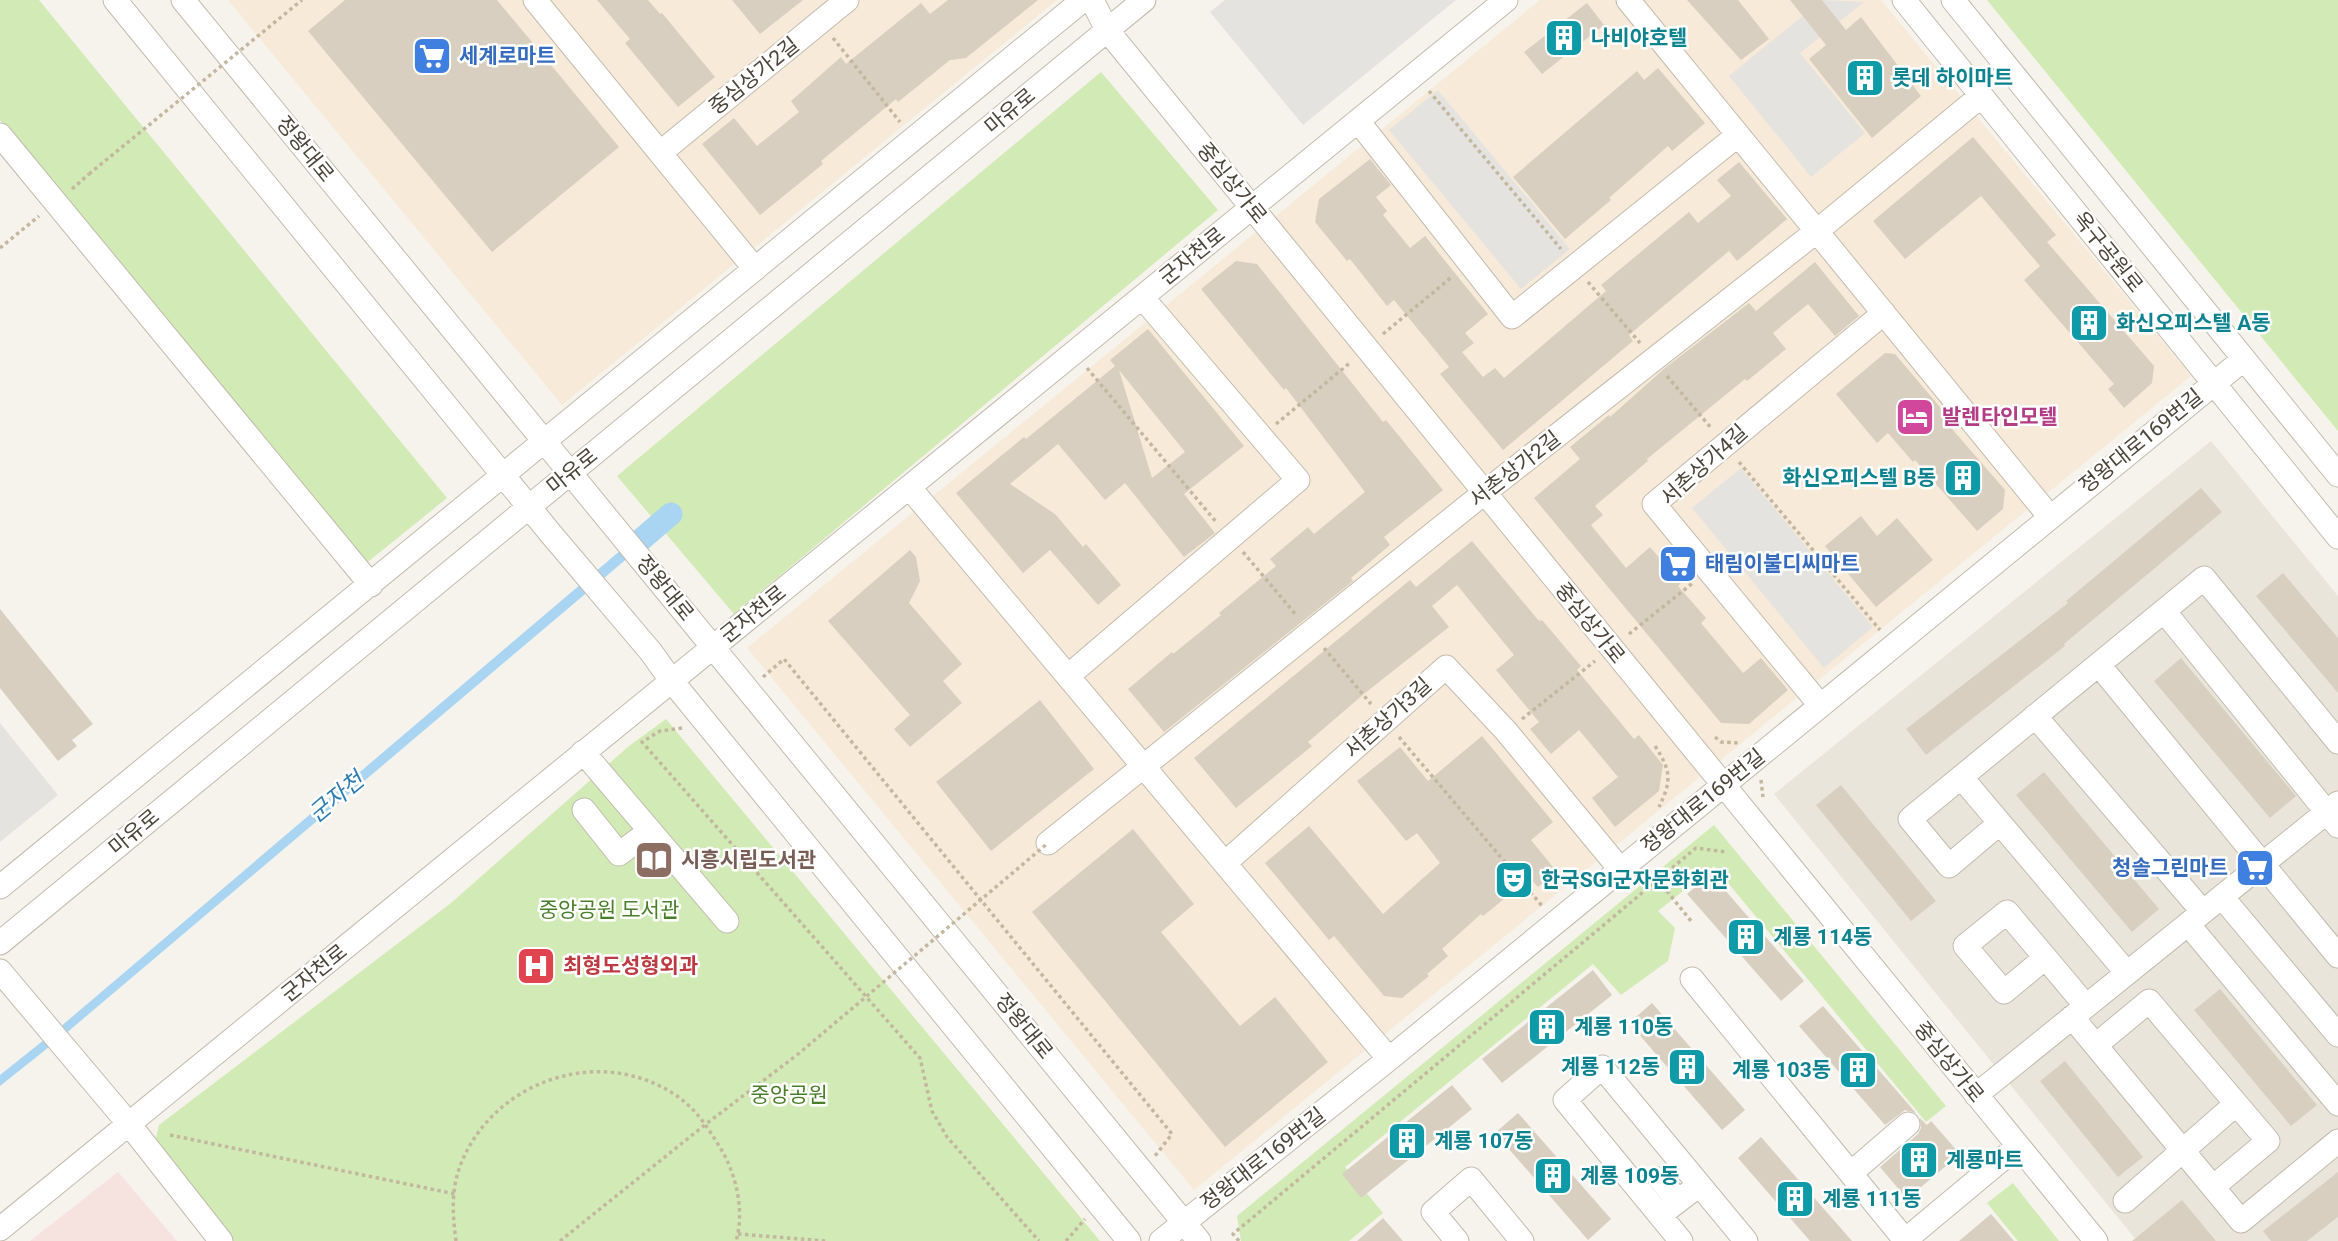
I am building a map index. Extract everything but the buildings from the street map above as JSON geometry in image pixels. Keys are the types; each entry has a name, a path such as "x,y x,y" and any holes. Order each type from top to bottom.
{"street":[{"path":"115,0 551,534 651,652 671,680 1129,1241"},
{"name":"정왕대로","path":"183,0 1199,1241"},
{"path":"535,0 755,269"},
{"name":"중심상가2길","path":"660,153 847,0"},
{"name":"마유로","path":"0,887 1083,0"},
{"name":"중심상가로","path":"1092,0 1107,30 1251,208 2096,1241"},
{"name":"마유로","path":"0,943 1144,0"},
{"name":"군자천로","path":"0,1229 1506,0"},
{"path":"1628,0 2050,516"},
{"name":"옥구공원로","path":"1904,0 2338,537"},
{"name":"옥구공원로","path":"1953,0 2338,475"},
{"name":"서촌상가2길","path":"1048,843 1484,493 1817,231 1982,96"},
{"path":"1358,121 1512,317 1738,135"},
{"path":"0,135 371,585"},
{"path":"1068,676 1298,480 1142,297"},
{"name":"서촌상가4길","path":"1820,705 1654,504 1884,313"},
{"name":"정왕대로169번길","path":"1161,1241 1389,1059 2244,359"},
{"path":"909,487 1389,1059"},
{"path":"2000,823 1949,866 1910,820 2204,579 2338,741"},
{"path":"1976,1095 2262,864 2334,813 2164,611"},
{"path":"2099,665 2338,956"},
{"name":"서촌상가3길","path":"1225,863 1446,667 1506,731 1620,869"},
{"path":"2035,716 2338,1104"},
{"path":"583,752 727,922"},
{"path":"1961,777 2127,973"},
{"path":"584,810 619,854 650,831"},
{"path":"2222,897 2338,1035"},
{"path":"2045,958 2096,1045 2241,1221 2338,1141"},
{"path":"0,971 129,1124 221,1241"},
{"path":"1692,979 1851,1173 1912,1238 2018,1146"},
{"path":"2096,1045 2149,1001 2268,1141 2213,1187"},
{"path":"1669,1208 1565,1100 1602,1067 1746,1241"},
{"path":"2125,1201 2236,1104"},
{"path":"1851,1173 1908,1124"},
{"path":"1457,1241 1433,1212 1471,1179 1522,1241"},
{"path":"1660,1179 1681,1241"},
{"path":"1669,1208 1699,1185"}],"path":[{"path":"89,174 302,0"},
{"path":"821,22 913,138"},
{"path":"785,659 1172,1135 1144,1171"},
{"path":"1710,733 1721,742 1745,744"},
{"path":"642,742 920,1058 932,1111 947,1137 1039,1241"},
{"path":"1655,746 1668,765 1667,790 1659,807"},
{"path":"1761,779 1763,799 1768,806"},
{"path":"560,1241 797,1055 1048,843"},
{"path":"1239,1241 1233,1234 1696,848 1726,852"},
{"path":"1658,880 1691,921"},
{"path":"456,1241 452,1208 458,1173 475,1137 508,1101 539,1083 574,1073 615,1073 650,1082 677,1096 706,1124 730,1165 738,1197 736,1241"},
{"path":"170,1135 455,1194"},
{"path":"1066,1241 1100,1205"},
{"path":"738,1234 826,1241"}],"shaded area":[{"path":"228,0 1057,0 562,405"},
{"path":"1225,0 1456,0 1303,125 1210,12"},
{"path":"1540,0 1881,0 2191,376 1194,1190 747,648"},
{"path":"1822,0 1864,2 1800,53 1865,133 1811,177 1729,76"},
{"path":"1438,90 1570,249 1521,289 1389,130"},
{"path":"2211,441 2338,596 2338,1241 2137,1241 1774,794"},
{"path":"1741,468 1873,627 1824,668 1692,508"},
{"path":"0,723 58,795 0,842"},
{"path":"118,1172 177,1241 30,1241"}],"green space":[{"path":"0,0 39,0 447,498 364,565 0,120"},
{"path":"1987,0 2338,0 2338,431"},
{"path":"1101,72 1218,210 734,614 617,476"},
{"name":"중앙공원","path":"666,719 1100,1241 232,1241 154,1146 159,1125 451,903 629,746"},
{"path":"1714,825 1946,1106 1926,1122 1714,866 1658,911 1675,928 1668,961 1621,995 1593,964 1345,1167 1383,1213 1349,1241 1241,1241 1237,1216"},
{"path":"2013,1183 2059,1241 2018,1241 1987,1203"}],"water":[{"path":"655,521 662,529 64,1035 0,1086 0,1075 59,1028"}],"waterway":[{"name":"군자천","path":"636,544 671,514"}],"place":[{"name":"나비야호텔","path":"1564,38"},
{"name":"세계로마트","path":"432,56"},
{"name":"롯데 하이마트","path":"1865,78"},
{"name":"화신오피스텔 A동","path":"2089,323"},
{"name":"발렌타인모텔","path":"1915,417"},
{"name":"화신오피스텔 B동","path":"1963,478"},
{"name":"태림이불디씨마트","path":"1678,564"},
{"name":"시흥시립도서관","path":"654,860"},
{"name":"청솔그린마트","path":"2255,868"},
{"name":"한국SGI군자문화회관","path":"1514,880"},
{"name":"계룡 114동","path":"1746,937"},
{"name":"최형도성형외과","path":"536,966"},
{"name":"계룡 110동","path":"1547,1027"},
{"name":"계룡 112동","path":"1687,1067"},
{"name":"계룡 103동","path":"1858,1070"},
{"name":"계룡 107동","path":"1407,1141"},
{"name":"계룡마트","path":"1919,1160"},
{"name":"계룡 109동","path":"1553,1176"},
{"name":"계룡 111동","path":"1795,1199"}],"park label":[{"name":"중앙공원 도서관","path":"609,910"}]}
